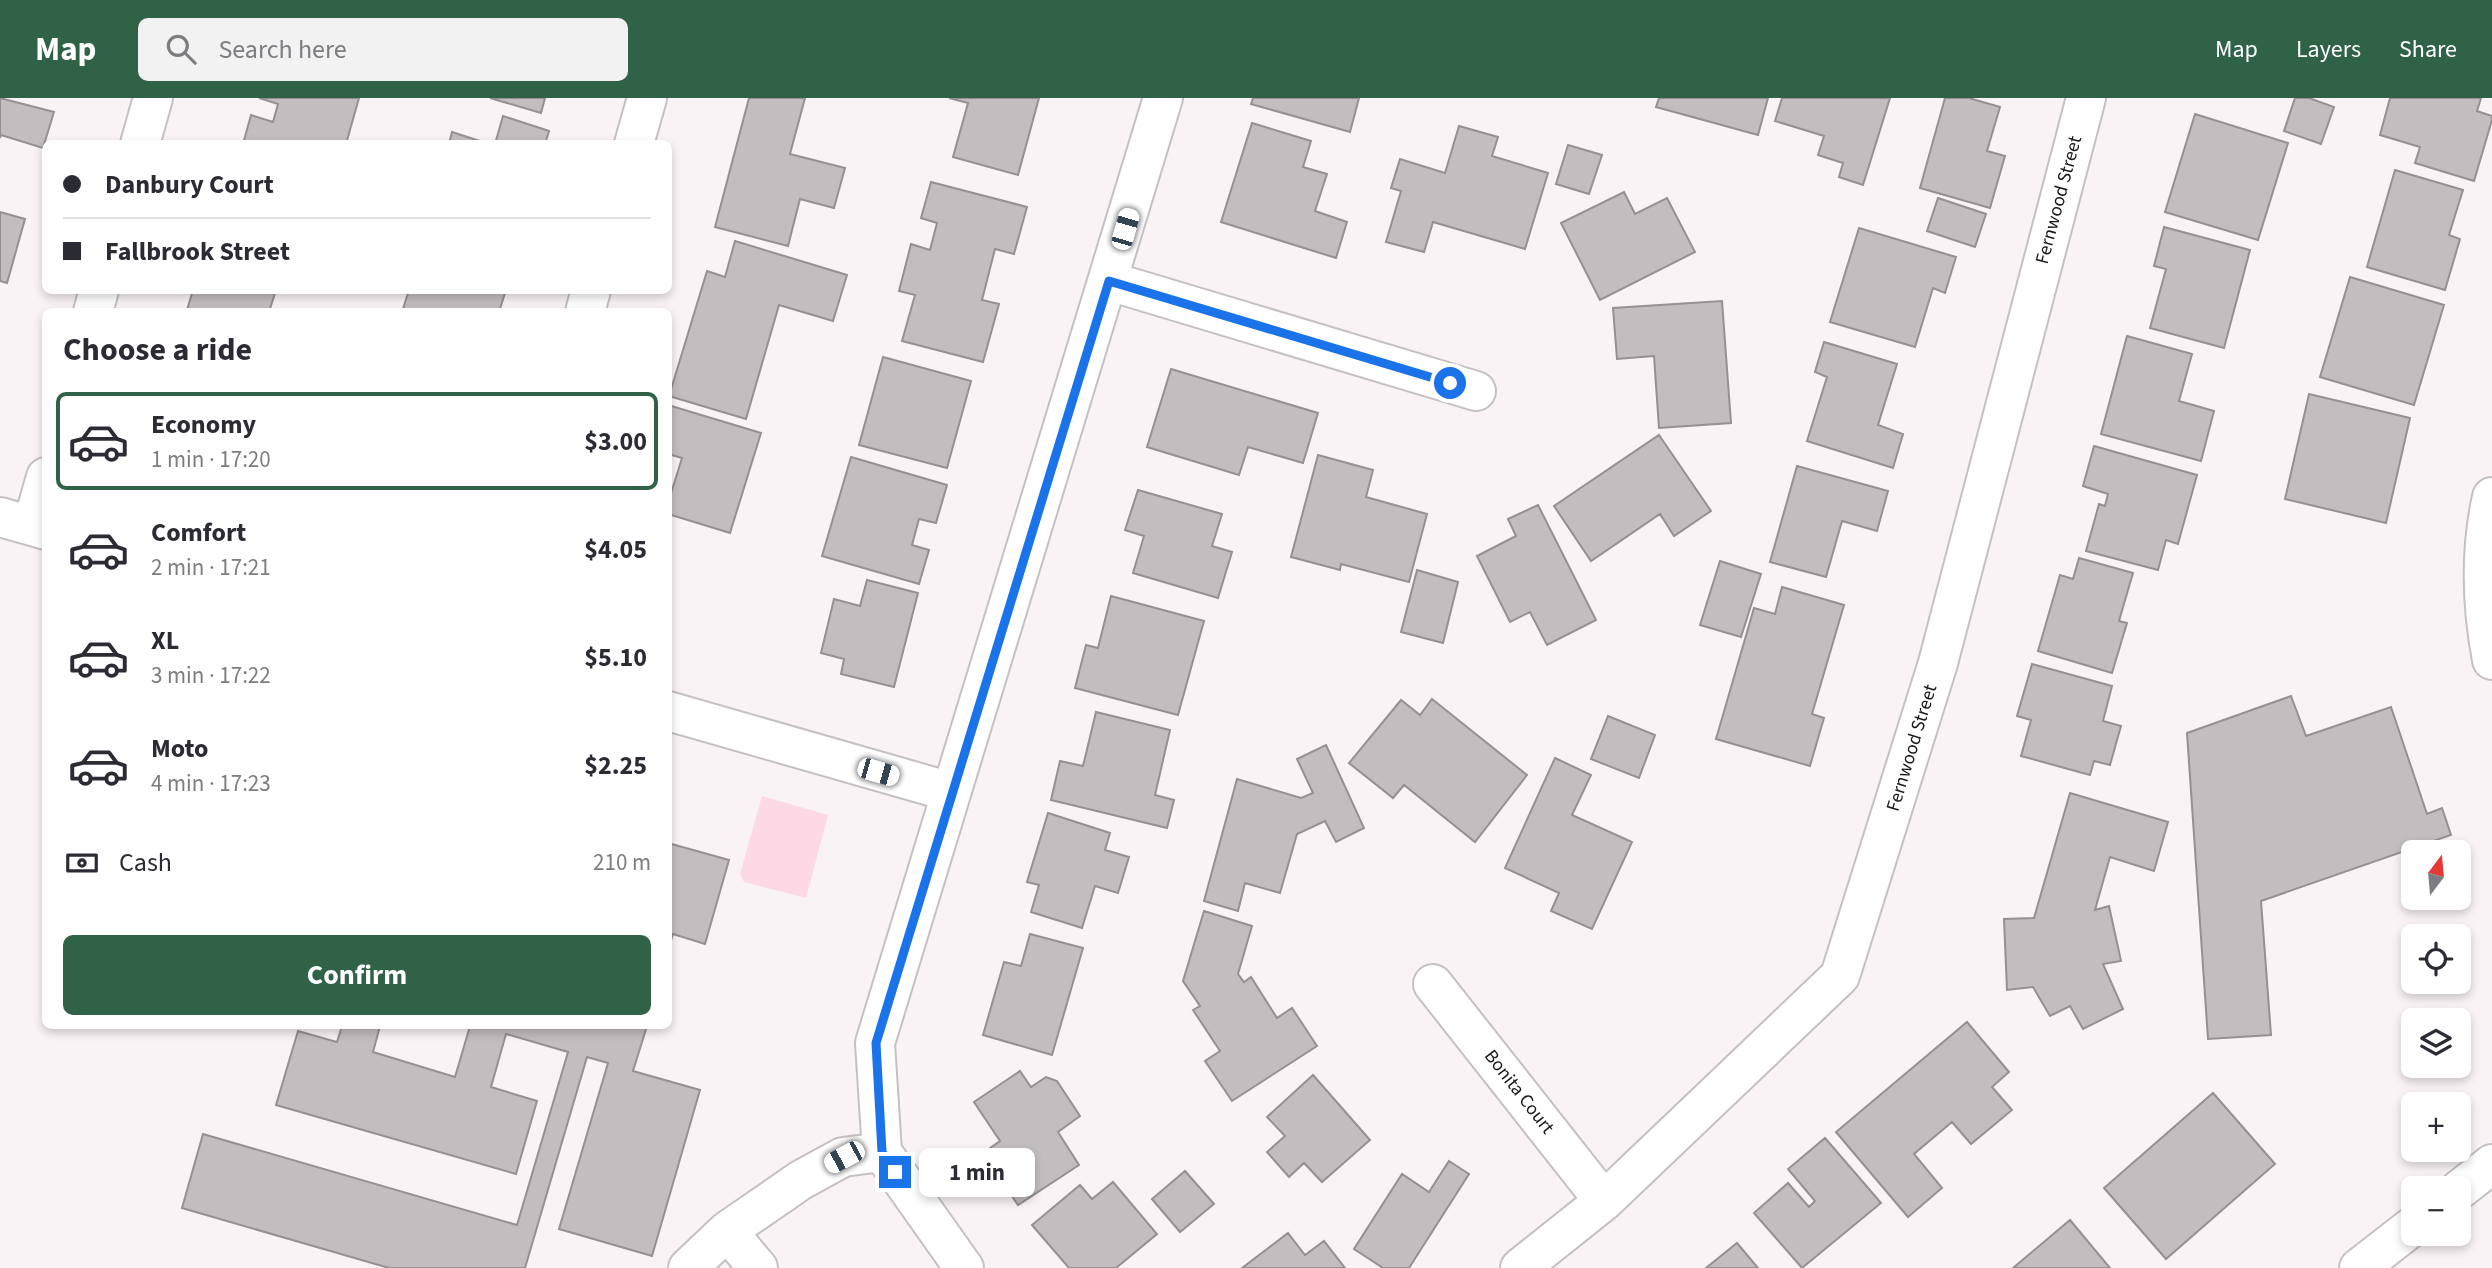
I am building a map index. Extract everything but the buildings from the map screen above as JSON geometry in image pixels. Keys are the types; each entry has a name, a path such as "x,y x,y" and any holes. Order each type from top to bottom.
{"street":[{"path":"142,140 153,98"},
{"path":"635,140 647,98"},
{"path":"964,1268 882,1152 876,1043 1163,98"},
{"name":"Fernwood Street","path":"1520,1268 1604,1201 1840,976 1938,663 2086,98"},
{"path":"1109,281 1476,391"},
{"path":"26,524 42,486"},
{"path":"2492,497 2484,569 2484,604 2492,660"},
{"path":"672,712 951,793"},
{"name":"Bonita Court","path":"1433,984 1604,1201"},
{"path":"688,1268 727,1231 802,1180 844,1157 882,1152"},
{"path":"2471,1181 2492,1164"},
{"path":"727,1231 758,1268"},
{"path":"2359,1268 2401,1235"}],"shaded area":[{"path":"762,796 828,815 806,898 744,882 740,874"}],"route":[{"path":"895,1172 882,1152 876,1043 1109,281 1450,383"}]}
